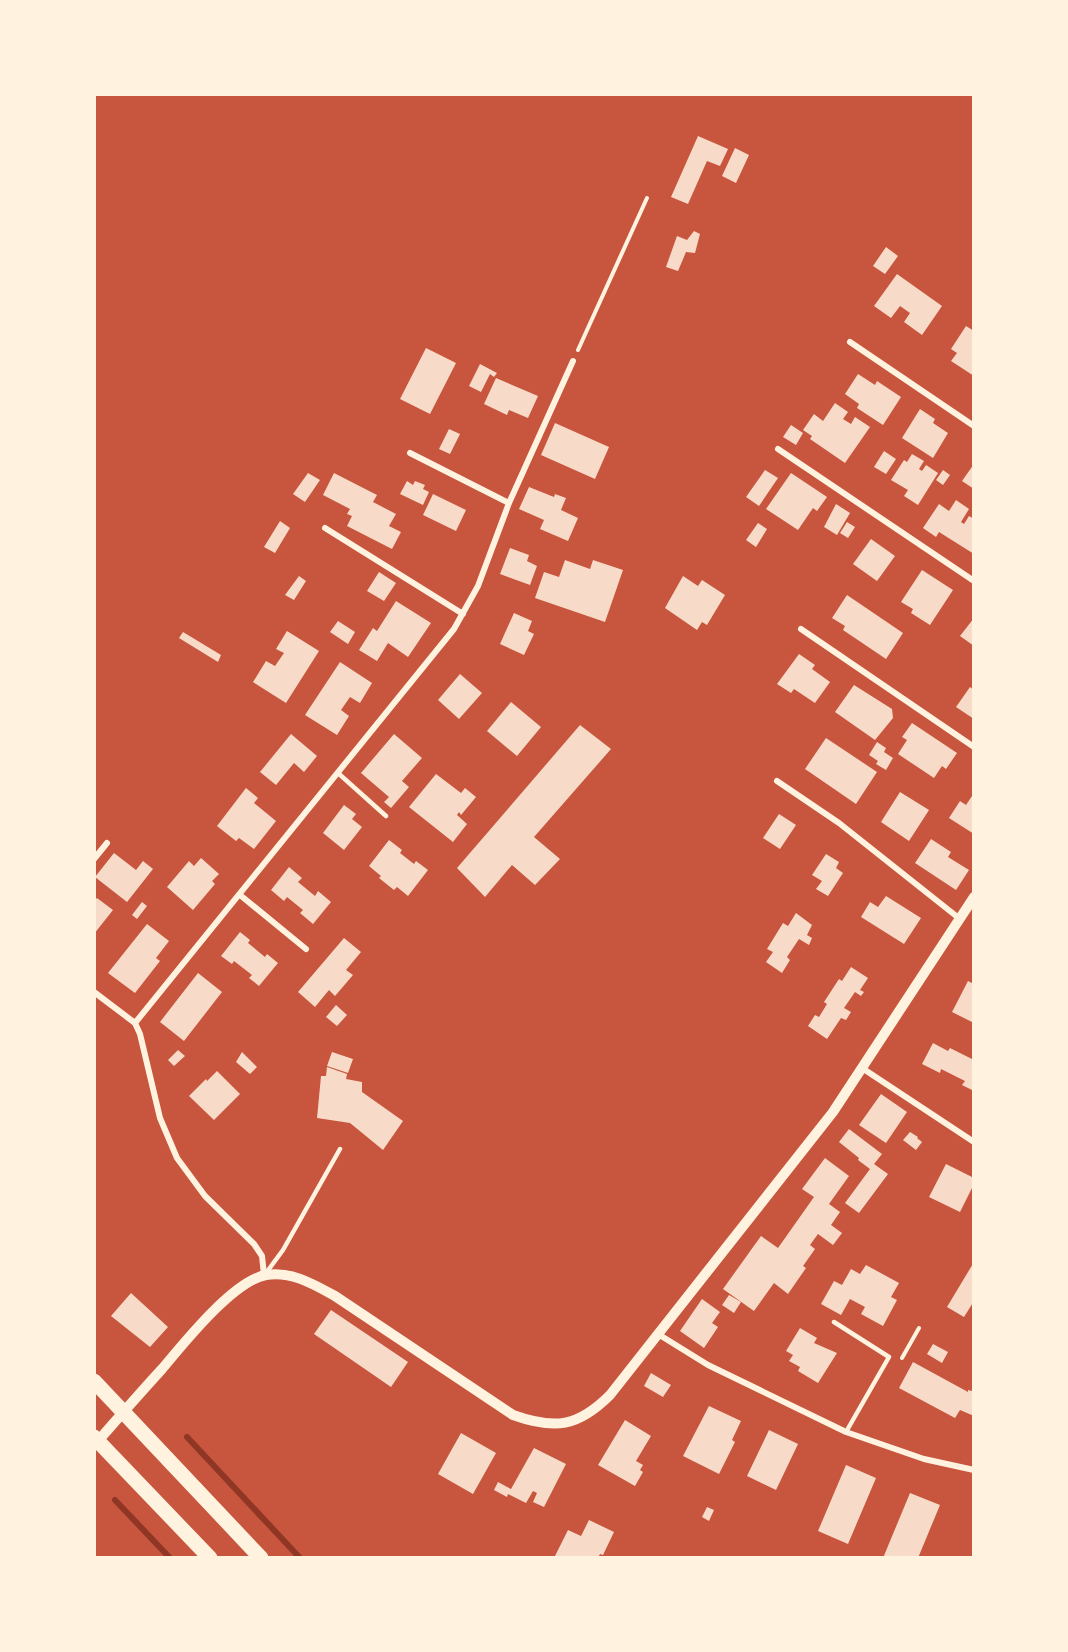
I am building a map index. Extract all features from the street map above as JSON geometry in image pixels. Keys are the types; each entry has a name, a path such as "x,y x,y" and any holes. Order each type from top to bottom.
{"main road":[{"path":"94,1381 261,1557"},
{"path":"96,1441 210,1557"}],"street":[{"path":"850,342 974,426"},
{"path":"135,1023 443,645 463,615 478,586 509,503 573,362"},
{"path":"778,449 974,581"},
{"path":"410,453 509,503"},
{"path":"325,528 463,615"},
{"path":"801,629 974,747"},
{"path":"777,781 838,824 960,919"},
{"path":"94,859 107,843"},
{"path":"240,895 306,949"},
{"path":"96,1441 211,1313 248,1282 264,1275 281,1274 305,1280 335,1296 513,1415 533,1422 566,1422 583,1418 610,1395 833,1112 974,897"},
{"path":"94,992 135,1023 140,1034 160,1118 177,1158 205,1196 254,1244 262,1256 264,1275"},
{"path":"862,1068 974,1142"},
{"path":"658,1334 708,1365 846,1432 924,1460 974,1470"}],"lane":[{"path":"338,773 386,816"},
{"path":"264,1275 283,1250 340,1149"},
{"path":"834,1322 889,1357 846,1432"}],"path":[{"path":"573,362 646,198"}],"building":[{"path":"698,136 728,149 720,166 707,161 688,204 671,197"},
{"path":"735,148 749,155 736,183 722,176"},
{"path":"694,231 700,234 695,253 686,252 678,271 666,267 677,236 687,240"},
{"path":"886,247 898,256 885,274 873,266"},
{"path":"897,274 942,306 922,335 904,322 910,313 900,306 891,318 874,306"},
{"path":"966,326 974,331 974,376 951,361 957,353 951,349"},
{"path":"426,348 456,363 430,414 400,399"},
{"path":"480,364 497,373 494,377 490,374 481,392 469,386"},
{"path":"858,374 875,385 877,381 901,397 883,425 857,408 859,404 845,394"},
{"path":"496,378 538,396 528,418 509,410 507,415 484,404"},
{"path":"835,403 848,412 843,419 851,424 855,417 870,427 845,463 810,439 812,436 803,430 814,414 823,421"},
{"path":"920,409 935,419 933,423 948,433 933,458 902,438"},
{"path":"555,423 609,447 595,479 541,455"},
{"path":"791,425 803,433 796,445 783,437"},
{"path":"449,429 460,434 450,454 439,449"},
{"path":"884,451 896,459 886,474 874,467"},
{"path":"912,454 924,461 919,469 922,471 926,465 938,473 918,505 904,496 908,490 891,480 904,460 907,462"},
{"path":"974,464 974,489 962,481"},
{"path":"765,470 778,478 759,506 746,497"},
{"path":"943,470 950,475 943,485 936,480"},
{"path":"308,473 320,480 305,502 293,494"},
{"path":"334,473 377,495 373,502 396,514 389,526 401,532 392,549 347,526 352,516 347,514 350,509 323,495"},
{"path":"791,473 827,497 817,511 813,508 798,530 766,509"},
{"path":"407,481 413,485 415,481 425,485 423,489 429,492 423,505 400,494"},
{"path":"529,487 554,497 555,494 566,498 561,510 578,518 568,541 540,529 544,520 519,509"},
{"path":"433,494 466,510 456,531 423,515"},
{"path":"956,500 969,509 961,522 964,524 969,516 974,519 974,554 939,532 936,537 923,528 939,504 949,511"},
{"path":"836,504 850,513 837,535 824,527"},
{"path":"280,521 290,528 275,553 264,547"},
{"path":"847,522 855,527 848,538 840,533"},
{"path":"758,523 767,529 756,547 746,540"},
{"path":"871,539 895,556 877,581 853,564"},
{"path":"510,548 529,555 527,561 537,566 530,585 500,574"},
{"path":"565,560 590,569 593,560 623,570 605,622 535,598 544,572 559,577"},
{"path":"922,570 953,590 930,625 911,613 913,609 901,602"},
{"path":"379,572 396,583 384,601 367,591"},
{"path":"299,576 306,581 294,600 285,595"},
{"path":"683,576 698,586 702,580 725,595 707,625 702,622 697,630 665,608"},
{"path":"847,595 903,633 886,659 843,630 845,626 832,618"},
{"path":"396,601 431,623 408,657 388,643 377,661 359,650 373,628 377,631"},
{"path":"514,613 532,621 528,631 534,634 524,655 500,644"},
{"path":"974,618 974,646 960,636"},
{"path":"338,621 355,632 348,644 330,632"},
{"path":"287,631 319,651 286,703 253,682 266,661 275,666 284,653 276,649"},
{"path":"183,632 221,655 218,662 179,638"},
{"path":"799,654 815,665 812,669 830,682 815,703 794,689 791,693 777,684"},
{"path":"340,662 372,683 360,703 350,697 341,710 349,716 337,735 305,715"},
{"path":"460,674 482,693 459,719 438,700"},
{"path":"854,685 892,709 893,718 875,740 835,712"},
{"path":"970,687 974,690 974,719 956,707"},
{"path":"511,702 541,727 517,756 487,731"},
{"path":"912,723 957,753 946,769 942,766 934,778 898,754 907,740 902,737"},
{"path":"580,725 611,749 534,837 560,859 535,885 512,865 485,897 457,868"},
{"path":"291,734 317,756 304,772 294,763 276,785 260,772"},
{"path":"394,734 422,758 402,781 409,787 391,808 384,802 389,797 361,773"},
{"path":"826,738 877,772 856,804 805,769"},
{"path":"877,742 886,748 884,752 893,758 886,770 876,764 878,761 869,755"},
{"path":"436,774 461,793 465,788 476,797 461,815 459,812 457,815 467,824 453,842 409,807"},
{"path":"246,788 258,798 254,803 276,821 254,849 239,838 236,841 217,826"},
{"path":"900,792 929,810 909,841 881,822"},
{"path":"974,793 974,834 949,818 960,801 966,805"},
{"path":"344,805 356,814 352,819 362,827 344,850 323,833"},
{"path":"779,814 796,825 780,849 763,838"},
{"path":"931,839 951,852 948,857 969,870 956,890 915,863"},
{"path":"389,840 414,864 416,861 428,870 408,896 397,887 394,890 369,866"},
{"path":"114,853 136,870 143,861 153,869 127,902 95,877"},
{"path":"826,854 839,862 836,868 843,873 828,896 816,889 822,881 812,875"},
{"path":"201,858 219,874 212,881 215,884 193,910 167,887 189,861 194,866"},
{"path":"289,867 302,878 298,882 315,896 318,891 331,902 313,924 300,913 303,910 287,897 284,901 271,890"},
{"path":"886,896 921,918 904,944 861,917 870,902 878,907"},
{"path":"97,898 113,910 94,934 94,901"},
{"path":"142,902 147,906 137,919 132,915"},
{"path":"796,913 812,925 807,935 812,938 809,945 799,939 787,957 790,960 782,973 766,962 773,952 767,949 783,923 788,926"},
{"path":"147,924 169,941 156,958 160,961 135,993 108,973"},
{"path":"240,932 250,940 248,943 265,957 267,954 278,963 259,986 249,978 252,975 234,961 232,964 221,956"},
{"path":"344,938 361,952 346,970 353,975 335,996 329,990 315,1007 298,992"},
{"path":"851,967 868,978 860,990 864,992 861,996 855,992 844,1008 851,1012 846,1020 841,1018 827,1039 808,1026 815,1015 819,1017 827,1004 824,1002 839,979 842,981"},
{"path":"198,973 222,992 184,1041 160,1022"},
{"path":"968,981 974,984 974,1023 952,1012"},
{"path":"336,1005 347,1015 337,1026 326,1017"},
{"path":"933,1043 948,1051 950,1048 974,1060 974,1091 962,1085 965,1081 941,1069 940,1073 922,1064"},
{"path":"178,1050 185,1056 174,1066 168,1060"},
{"path":"242,1052 257,1067 250,1074 236,1062"},
{"path":"332,1052 353,1059 348,1073 327,1066"},
{"path":"327,1067 347,1074 346,1079 362,1082 362,1092 403,1121 383,1150 350,1123 317,1118 321,1076 326,1076"},
{"path":"217,1071 240,1094 214,1120 189,1096"},
{"path":"881,1094 907,1112 886,1143 859,1125"},
{"path":"849,1129 882,1154 874,1164 888,1174 859,1213 845,1203 870,1169 839,1142"},
{"path":"910,1132 922,1142 916,1150 903,1140"},
{"path":"825,1158 849,1176 829,1204 840,1212 831,1225 842,1233 833,1245 818,1234 810,1245 815,1249 803,1266 806,1268 788,1294 774,1283 754,1311 723,1289 761,1236 778,1248 814,1197 802,1189"},
{"path":"946,1164 974,1178 974,1184 960,1212 929,1197"},
{"path":"974,1262 974,1301 964,1317 947,1307"},
{"path":"866,1265 899,1283 891,1297 897,1300 883,1326 861,1314 865,1307 850,1299 841,1315 821,1304 834,1281 842,1285 851,1269 860,1274"},
{"path":"131,1293 168,1327 150,1347 111,1316"},
{"path":"729,1295 741,1302 734,1313 722,1305"},
{"path":"702,1299 720,1312 712,1323 718,1327 704,1348 680,1331"},
{"path":"331,1310 408,1362 391,1387 314,1334"},
{"path":"800,1328 817,1338 814,1343 837,1353 818,1383 798,1371 800,1367 789,1361 793,1355 786,1351"},
{"path":"933,1344 948,1352 942,1363 927,1354"},
{"path":"913,1362 968,1392 974,1387 974,1416 960,1410 955,1418 899,1388"},
{"path":"651,1373 671,1385 663,1397 644,1386"},
{"path":"709,1406 741,1421 732,1440 735,1442 719,1474 683,1456"},
{"path":"625,1420 651,1436 636,1461 643,1465 640,1470 643,1472 635,1486 598,1465"},
{"path":"769,1430 798,1444 776,1490 747,1476"},
{"path":"461,1433 496,1453 473,1494 438,1474"},
{"path":"534,1448 566,1464 544,1507 533,1502 537,1493 533,1491 526,1503 494,1490 498,1482 511,1489"},
{"path":"846,1465 876,1478 848,1544 818,1531"},
{"path":"910,1493 940,1505 918,1558 883,1558"},
{"path":"707,1507 714,1510 709,1521 702,1517"},
{"path":"589,1520 614,1532 603,1555 600,1554 598,1558 554,1558 568,1530 581,1536"}],"waterway":[{"path":"187,1437 300,1558"},
{"path":"115,1500 170,1558"}]}
